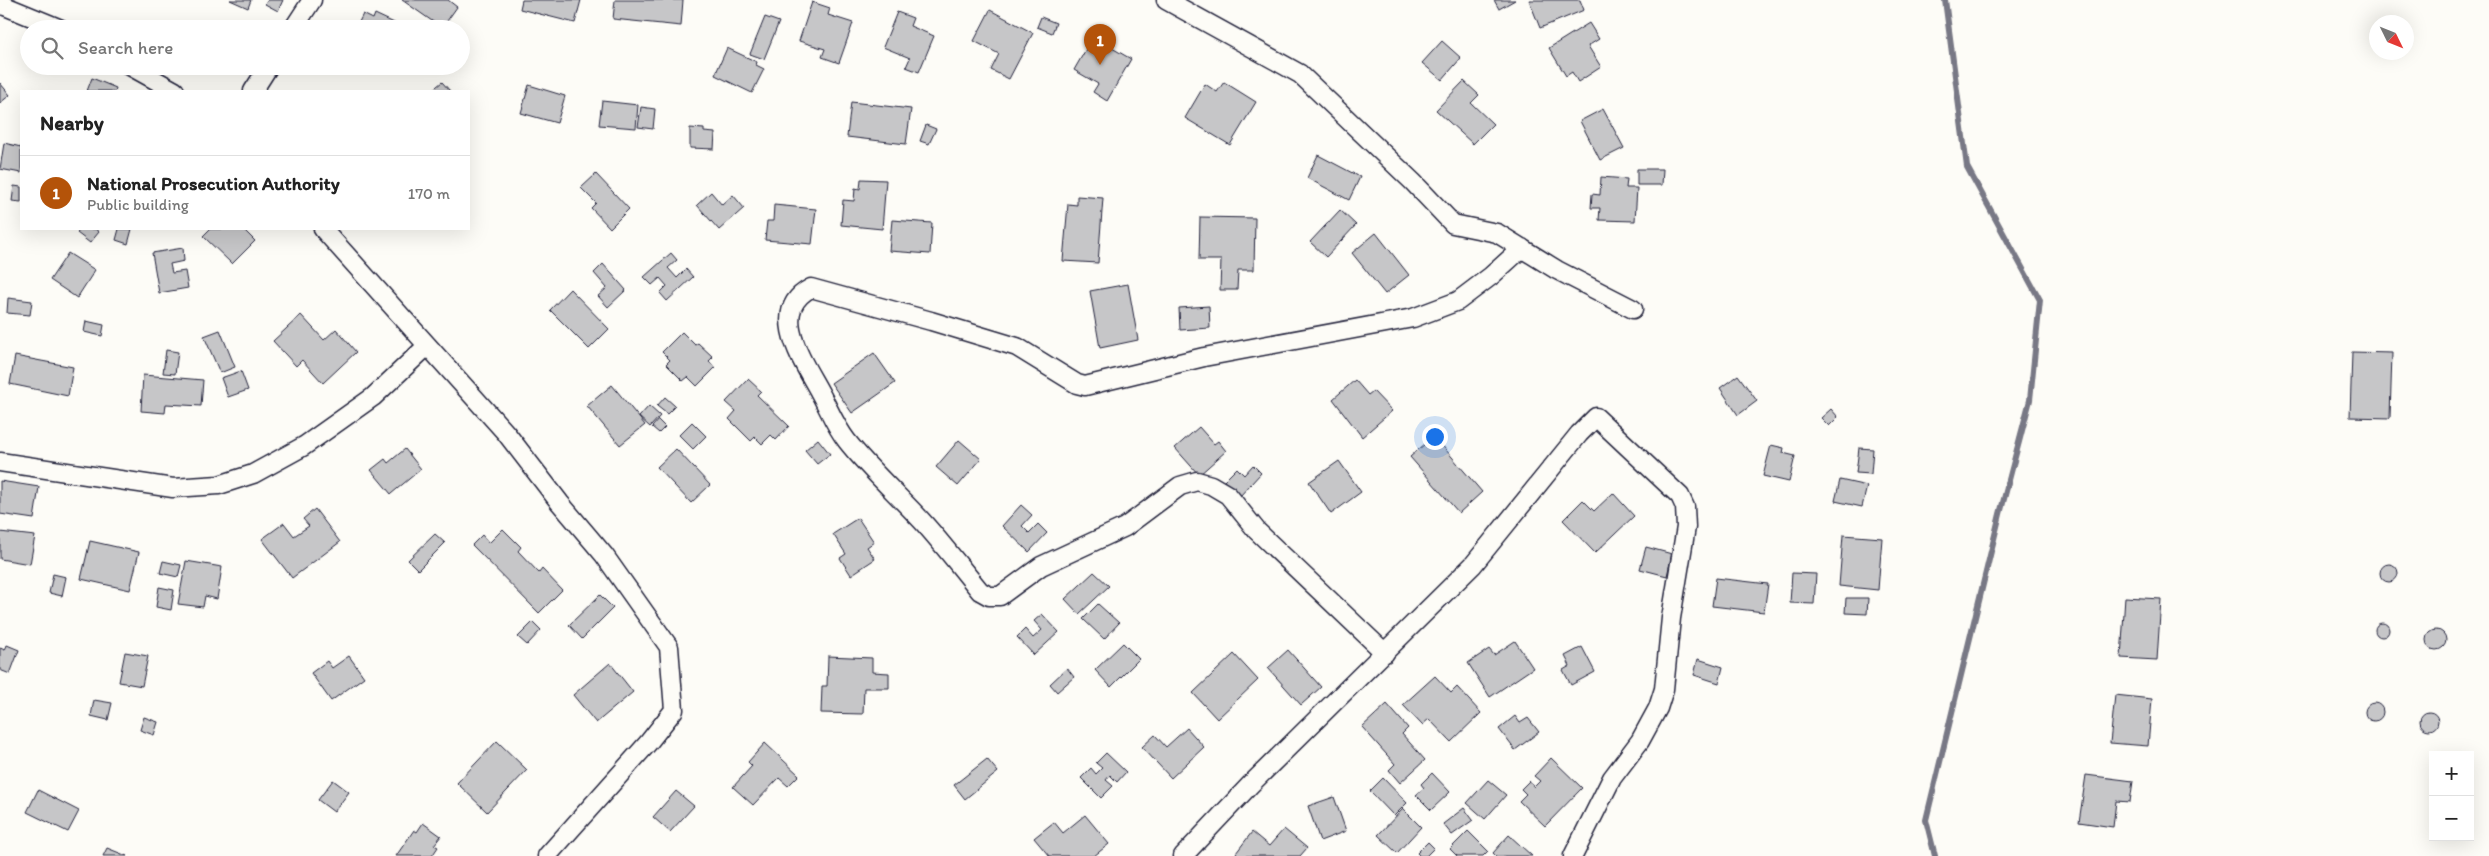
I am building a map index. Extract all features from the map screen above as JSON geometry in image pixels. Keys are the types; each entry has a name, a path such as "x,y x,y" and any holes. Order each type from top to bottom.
{"street":[{"path":"299,20 312,0"},
{"path":"1166,0 1300,74 1413,182 1453,224 1497,233 1557,270 1633,309"},
{"path":"0,4 39,20"},
{"path":"146,75 173,90"},
{"path":"254,90 263,75"},
{"path":"324,230 506,433 560,503 604,555 669,647 674,710 648,743 547,856"},
{"path":"1385,653 1257,531 1228,495 1211,485 1196,482 1180,486 1125,527 1041,566 1000,596 989,596 980,591 922,521 846,439 796,351 790,331 790,317 795,304 804,292 811,288 817,289 931,321 1016,348 1077,384 1085,386 1204,358 1413,318 1458,301 1491,276 1522,248"},
{"path":"0,462 173,488 219,485 253,474 304,446 374,397 427,346"},
{"path":"1183,856 1251,784 1473,565 1579,434 1596,417 1680,496 1685,507 1686,527 1671,618 1667,668 1658,708 1640,741 1612,778 1596,806 1573,856"}],"building":[{"path":"230,0 251,0 248,8"},
{"path":"268,0 283,0 278,11 265,4"},
{"path":"402,0 448,0 457,7 448,20 431,20"},
{"path":"522,0 581,0 575,23 520,9"},
{"path":"615,0 683,0 681,26 613,19"},
{"path":"1494,0 1515,0 1499,9"},
{"path":"1529,0 1580,0 1584,10 1540,28"},
{"path":"812,2 830,8 828,15 853,23 839,63 822,57 825,49 799,41"},
{"path":"990,10 1033,33 1009,79 991,70 999,54 974,41"},
{"path":"897,12 913,18 910,26 934,36 919,72 906,67 910,58 883,47"},
{"path":"363,14 373,19 375,14 388,20 360,20"},
{"path":"765,17 779,22 764,59 750,54"},
{"path":"1041,17 1056,23 1052,33 1037,27"},
{"path":"1589,23 1599,39 1588,46 1601,67 1578,82 1572,72 1566,76 1549,48"},
{"path":"1093,37 1131,59 1107,101 1093,92 1098,84 1074,70"},
{"path":"1442,41 1461,58 1442,80 1422,63"},
{"path":"727,48 757,62 756,65 764,69 752,93 715,75"},
{"path":"92,78 116,88 115,90 87,90"},
{"path":"1464,81 1479,95 1471,103 1493,124 1473,144 1436,110"},
{"path":"442,82 449,90 432,90"},
{"path":"1224,82 1256,102 1230,145 1185,118 1205,84 1217,92"},
{"path":"0,83 10,95 0,103"},
{"path":"529,85 565,96 557,123 521,113"},
{"path":"602,101 638,105 636,128 599,125"},
{"path":"851,102 911,109 906,144 847,137"},
{"path":"641,107 655,109 653,129 638,127"},
{"path":"1603,109 1624,148 1600,160 1580,121"},
{"path":"926,125 936,129 929,144 920,141"},
{"path":"690,128 704,129 704,132 715,133 714,149 690,148"},
{"path":"4,143 20,147 20,173 0,169"},
{"path":"1318,155 1360,177 1349,200 1307,178"},
{"path":"1637,169 1663,169 1662,185 1637,185"},
{"path":"596,174 629,209 610,228 591,208 596,203 581,188"},
{"path":"1601,177 1627,179 1626,188 1637,188 1635,221 1599,220 1600,208 1591,208 1592,194 1600,195"},
{"path":"861,179 886,180 882,229 841,225 843,200 854,201 855,188 860,189"},
{"path":"14,186 20,187 20,202 12,201"},
{"path":"711,192 722,205 733,195 744,208 719,230 697,205"},
{"path":"1077,196 1103,198 1098,263 1063,261 1068,204 1077,205"},
{"path":"774,205 816,209 812,244 765,240 767,221 773,221"},
{"path":"1340,210 1356,225 1326,257 1310,242"},
{"path":"1200,217 1255,218 1254,270 1238,270 1237,290 1220,290 1221,260 1199,260"},
{"path":"892,220 932,223 930,254 889,251"},
{"path":"80,230 96,230 99,232 90,243 77,233"},
{"path":"119,230 132,230 128,244 116,240"},
{"path":"209,230 244,230 255,241 232,264 203,236"},
{"path":"1376,233 1409,275 1385,294 1352,253"},
{"path":"183,248 184,261 170,264 172,273 185,271 188,288 159,293 152,253"},
{"path":"68,253 95,270 77,298 50,280"},
{"path":"671,253 677,260 668,268 677,278 686,269 693,277 667,301 660,293 667,286 660,278 652,285 644,277"},
{"path":"603,264 626,290 608,307 598,296 607,288 594,273"},
{"path":"1128,284 1138,340 1100,348 1090,291"},
{"path":"570,289 609,329 589,349 550,310"},
{"path":"8,298 32,301 30,315 7,313"},
{"path":"1209,306 1210,328 1180,330 1179,308"},
{"path":"301,315 324,340 336,329 356,352 323,383 302,360 296,366 273,341"},
{"path":"86,321 104,325 102,336 84,332"},
{"path":"220,330 235,367 220,373 204,336"},
{"path":"682,332 695,345 698,343 713,357 709,361 715,368 697,386 688,377 683,381 666,364 670,360 662,352"},
{"path":"166,350 178,352 175,374 163,373"},
{"path":"2352,352 2392,353 2390,418 2350,417"},
{"path":"874,353 895,383 852,413 831,383"},
{"path":"15,356 73,367 68,396 10,384"},
{"path":"241,371 248,390 228,397 221,378"},
{"path":"143,375 203,380 201,406 166,404 165,413 141,411"},
{"path":"1738,375 1757,401 1738,415 1720,388"},
{"path":"748,379 761,391 757,395 789,426 776,440 771,435 762,444 755,437 751,441 729,419 736,411 726,402"},
{"path":"1355,380 1368,395 1373,391 1392,411 1362,437 1333,399"},
{"path":"612,385 645,425 620,445 587,406"},
{"path":"665,397 675,406 667,414 657,406"},
{"path":"649,406 660,416 650,427 639,417"},
{"path":"1831,409 1838,417 1829,426 1821,418"},
{"path":"658,420 665,427 659,433 652,427"},
{"path":"692,422 706,436 693,449 679,435"},
{"path":"1199,427 1214,444 1218,441 1226,451 1199,475 1175,448"},
{"path":"1434,436 1482,492 1459,513 1410,457"},
{"path":"818,439 830,454 817,464 805,450"},
{"path":"959,440 981,459 958,486 936,467"},
{"path":"1771,445 1784,448 1783,453 1795,456 1789,482 1763,476"},
{"path":"1859,448 1873,449 1871,474 1856,473"},
{"path":"405,449 421,469 391,494 371,470 385,459 388,463"},
{"path":"676,449 710,485 691,503 657,467"},
{"path":"1339,461 1361,492 1331,514 1309,482"},
{"path":"1253,465 1261,473 1240,496 1224,481 1237,468 1244,475"},
{"path":"1840,480 1867,486 1862,507 1835,501"},
{"path":"0,481 39,487 34,519 0,514"},
{"path":"1613,493 1634,516 1595,553 1563,520 1583,500 1594,511"},
{"path":"1021,505 1032,515 1022,526 1029,533 1038,524 1047,533 1029,552 1002,526"},
{"path":"315,509 340,542 292,578 262,539 284,523 294,536 309,526 303,519"},
{"path":"858,518 874,542 867,547 875,559 851,575 840,558 846,554 833,534"},
{"path":"503,529 521,547 518,551 539,573 542,569 562,590 539,613 472,545 482,535 489,543"},
{"path":"0,532 35,536 30,564 0,559"},
{"path":"435,534 445,543 418,570 408,560"},
{"path":"1843,535 1882,538 1878,590 1839,586"},
{"path":"90,541 139,552 130,590 81,579"},
{"path":"1646,547 1672,554 1667,576 1640,569"},
{"path":"163,561 181,565 178,577 160,573"},
{"path":"186,561 222,567 217,599 205,596 203,607 178,604"},
{"path":"2389,564 2395,567 2398,573 2395,579 2389,582 2383,579 2380,573 2383,567"},
{"path":"1094,572 1109,586 1079,614 1065,599"},
{"path":"1792,573 1816,574 1814,604 1790,603"},
{"path":"53,574 66,577 62,596 49,593"},
{"path":"1716,578 1768,584 1764,612 1712,606"},
{"path":"159,587 174,590 171,610 156,607"},
{"path":"600,595 613,608 582,639 569,625"},
{"path":"2125,597 2161,599 2157,660 2121,658"},
{"path":"1846,598 1868,598 1867,614 1845,613"},
{"path":"1098,604 1119,623 1104,639 1083,619"},
{"path":"1042,614 1059,632 1034,655 1017,637 1025,629 1033,638 1042,630 1034,621"},
{"path":"533,622 541,630 527,645 518,637"},
{"path":"2382,623 2387,625 2389,630 2387,635 2382,637 2377,635 2375,630 2377,625"},
{"path":"2436,630 2443,633 2446,640 2443,647 2436,650 2429,647 2426,640 2429,633"},
{"path":"1515,641 1533,668 1490,697 1468,663 1489,649 1494,655"},
{"path":"1123,643 1139,659 1111,687 1095,670"},
{"path":"7,645 19,650 10,674 0,670 0,648 5,650"},
{"path":"1582,647 1595,672 1571,685 1563,670 1570,666 1565,656"},
{"path":"1288,650 1321,687 1301,705 1268,668"},
{"path":"125,652 148,656 142,686 119,682"},
{"path":"1234,654 1258,680 1217,719 1193,693"},
{"path":"349,656 364,677 331,701 311,673 327,661 332,668"},
{"path":"828,656 872,658 872,672 889,673 889,688 864,688 863,714 821,713 822,686 827,686"},
{"path":"1698,659 1723,667 1719,683 1694,675"},
{"path":"610,663 633,692 596,723 573,695"},
{"path":"1067,668 1074,677 1057,692 1050,684"},
{"path":"1435,676 1451,693 1457,687 1481,713 1451,742 1429,719 1422,725 1403,705"},
{"path":"2115,695 2152,699 2148,746 2110,743"},
{"path":"94,700 112,703 108,720 91,716"},
{"path":"2374,703 2380,706 2383,712 2380,718 2374,721 2368,718 2365,712 2368,706"},
{"path":"1387,704 1408,728 1402,734 1425,760 1400,783 1389,770 1395,764 1362,727"},
{"path":"2429,712 2435,715 2438,721 2435,727 2429,730 2423,727 2420,721 2423,715"},
{"path":"1515,716 1520,723 1528,718 1539,732 1515,750 1499,729"},
{"path":"144,717 158,722 154,735 140,730"},
{"path":"1187,728 1204,747 1171,778 1142,747 1155,735 1166,747"},
{"path":"497,741 527,770 487,812 457,783"},
{"path":"765,743 799,775 788,786 779,778 753,805 733,787 752,766 748,762"},
{"path":"1106,753 1126,772 1117,782 1110,775 1106,780 1113,786 1101,798 1081,778 1091,768 1096,774 1102,768 1096,763"},
{"path":"1551,758 1582,788 1545,826 1519,801 1526,794 1521,789 1529,781 1534,787 1540,781 1534,776"},
{"path":"987,759 998,772 965,799 954,785"},
{"path":"1432,773 1450,792 1431,810 1416,795 1424,788 1421,784"},
{"path":"2086,775 2133,781 2130,802 2116,801 2113,827 2079,822"},
{"path":"1383,778 1407,803 1394,816 1370,791"},
{"path":"333,780 349,792 334,812 318,800"},
{"path":"1488,780 1506,795 1485,819 1467,803"},
{"path":"38,790 79,811 68,832 27,812"},
{"path":"676,791 694,806 670,832 653,817"},
{"path":"1334,797 1346,831 1320,841 1308,806"},
{"path":"1464,808 1473,820 1452,835 1443,824"},
{"path":"1403,809 1421,827 1397,853 1378,835"},
{"path":"1085,815 1109,844 1094,856 1049,856 1034,838 1054,822 1063,833"},
{"path":"423,823 441,836 434,845 438,847 432,856 396,856 414,830 417,832"},
{"path":"1284,829 1307,848 1300,856 1239,856 1236,853 1252,832 1269,846"},
{"path":"1468,831 1488,851 1483,856 1457,856 1450,849"},
{"path":"1509,835 1532,856 1496,856 1493,853"},
{"path":"1428,842 1434,848 1426,856 1420,856 1417,853"},
{"path":"107,848 127,856 103,856"}],"waterway":[{"path":"1935,856 1926,820 2000,514 2030,400 2040,300 1967,167 1945,0"}],"place":[{"name":"National Prosecution Authority","path":"1100,65"}]}
